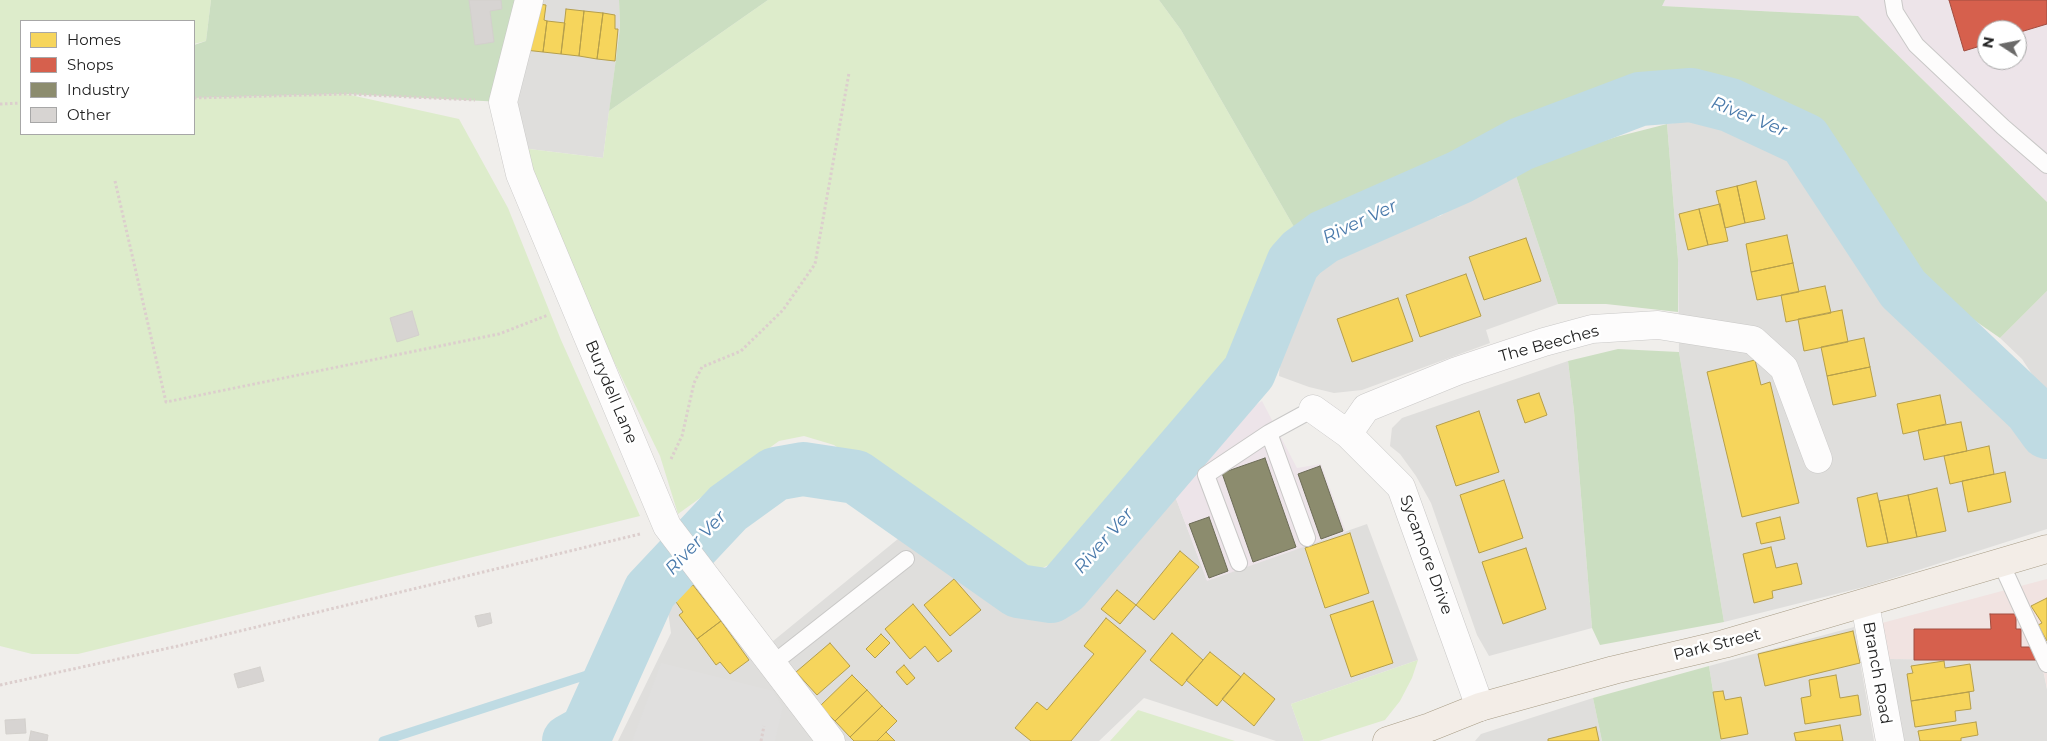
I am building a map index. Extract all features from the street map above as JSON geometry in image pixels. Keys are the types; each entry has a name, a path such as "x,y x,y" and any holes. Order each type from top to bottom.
{"main road":[{"name":"Park Street","path":"1387,741 1432,734 1480,707 1614,670 1724,644 1864,604 2047,548"}],"street":[{"name":"Burydell Lane","path":"529,0 503,102 520,174 667,526 771,665 831,741"},
{"name":"The Beeches","path":"1348,434 1366,408 1457,372 1544,342 1592,329 1658,325 1753,340 1784,368 1818,459"},
{"name":"Sycamore Drive","path":"1313,408 1348,434 1401,487 1480,707"},
{"name":"Branch Road","path":"1864,604 1890,741"}],"lane":[{"path":"1893,0 1895,12 1916,44 2003,127 2047,165"},
{"path":"1239,564 1206,475 1269,433 1313,408"},
{"path":"1269,433 1307,538"},
{"path":"771,665 906,559"},
{"path":"2001,563 2047,664"}],"path":[{"path":"651,488 668,464 682,436 694,383 702,367 741,351 783,310 815,264 849,73"},
{"path":"195,98 346,94 503,102"},
{"path":"0,104 20,104"},
{"path":"115,181 166,402 499,334 575,305"},
{"path":"0,685 178,646 621,539 667,526"},
{"path":"761,741 764,726"}],"shaded area":[{"path":"531,0 619,0 620,28 603,158 521,148 517,110"},
{"path":"1665,0 2047,0 2047,202 1858,16 1661,6"},
{"path":"1710,118 1756,131 1786,151 1814,183 1849,252 1883,294 1939,350 1976,375 2021,425 2047,460 2047,529 1868,586 1724,622 1679,352 1678,259 1667,124"},
{"path":"1514,170 1558,304 1486,330 1490,343 1362,390 1334,393 1309,387 1279,376 1283,321 1296,281 1307,262 1321,250 1336,242 1440,216"},
{"path":"2047,291 2047,397 2022,359 2000,338"},
{"path":"1568,361 1592,628 1489,656 1477,635 1431,503 1416,476 1400,454 1390,446 1392,428 1402,418"},
{"path":"1262,401 1297,468 1321,464 1346,532 1207,581 1172,488 1182,472 1228,423"},
{"path":"1172,488 1207,580 1367,524 1418,660 1291,704 1304,741 1276,741 1144,698 1099,741 843,741 767,646 904,534 1053,618"},
{"path":"671,549 751,659 818,741 618,741 671,633 662,567"},
{"path":"2047,579 2047,689 2044,674 2037,660 1889,659 1882,623"},
{"path":"1854,627 1874,741 1721,741 1709,666"},
{"path":"1889,659 2037,660 2044,674 2047,689 2047,741 1904,741"},
{"path":"661,663 773,691 783,707 775,741 632,741"},
{"path":"1593,698 1602,741 1475,741 1481,734"}],"green space":[{"path":"0,0 211,0 206,41 195,44 195,20 20,20 20,135 195,135 195,98 346,94 459,119 508,208 561,340 640,516 78,654 32,654 0,646"},
{"path":"211,0 529,0 503,102 346,94 195,98 195,45 206,41"},
{"path":"619,0 768,0 609,111 620,28"},
{"path":"768,0 1159,0 1181,30 1298,234 1284,255 1247,342 1192,425 1068,556 1038,570 1007,567 834,445 804,436 779,441 678,514 660,456 583,298 521,148 603,158 609,111"},
{"path":"1159,0 1665,0 1662,6 1858,16 2047,202 2047,291 2000,338 1922,284 1887,245 1834,163 1788,111 1741,87 1699,79 1668,80 1552,111 1298,234 1181,30"},
{"path":"1667,124 1678,259 1678,312 1606,304 1558,304 1514,170 1616,137"},
{"path":"1618,349 1679,352 1724,622 1600,645 1592,628 1568,361"},
{"path":"1418,660 1412,678 1400,701 1385,720 1319,741 1304,741 1291,704"},
{"path":"1709,666 1721,741 1602,741 1593,698"},
{"path":"1138,710 1235,741 1110,741"}],"building: Homes":[{"path":"531,3 546,5 544,20 547,21 543,52 525,50"},
{"path":"566,9 584,11 579,56 561,54"},
{"path":"584,11 603,13 597,59 579,56"},
{"path":"603,13 615,15 615,29 618,29 615,61 597,59"},
{"path":"547,21 565,23 561,54 543,52"},
{"path":"1756,181 1765,219 1745,223 1737,186"},
{"path":"1737,186 1745,223 1725,228 1716,191"},
{"path":"1720,204 1728,241 1708,245 1699,209"},
{"path":"1699,209 1708,245 1688,250 1679,214"},
{"path":"1787,235 1793,263 1751,272 1746,244"},
{"path":"1526,238 1541,281 1484,300 1469,257"},
{"path":"1793,263 1799,292 1757,300 1751,272"},
{"path":"1466,274 1481,316 1420,337 1406,295"},
{"path":"1825,286 1831,313 1786,322 1781,295"},
{"path":"1398,298 1413,341 1352,362 1337,319"},
{"path":"1842,310 1848,342 1804,351 1798,319"},
{"path":"1864,338 1870,367 1827,376 1821,347"},
{"path":"1755,360 1761,385 1770,382 1799,503 1742,517 1707,372"},
{"path":"1870,367 1876,396 1833,405 1827,376"},
{"path":"1539,393 1547,415 1525,423 1517,400"},
{"path":"1940,395 1946,424 1903,434 1897,404"},
{"path":"1479,411 1499,472 1456,486 1436,426"},
{"path":"1961,422 1967,451 1924,460 1918,430"},
{"path":"1989,446 1994,474 1950,484 1944,456"},
{"path":"2005,472 2011,502 1968,512 1962,481"},
{"path":"1504,480 1523,538 1479,553 1460,495"},
{"path":"1937,488 1946,531 1917,537 1908,495"},
{"path":"1877,493 1888,543 1867,547 1857,498"},
{"path":"1908,495 1917,537 1888,543 1879,501"},
{"path":"1780,517 1785,539 1761,544 1756,523"},
{"path":"1350,533 1369,593 1325,608 1305,548"},
{"path":"1771,547 1776,568 1797,563 1802,584 1772,591 1773,598 1754,603 1743,554"},
{"path":"1526,548 1546,609 1503,624 1482,562"},
{"path":"1180,551 1199,567 1154,620 1136,605"},
{"path":"677,570 690,587 693,585 721,621 697,639 679,615 683,612 674,599 669,583 670,575"},
{"path":"954,579 981,610 950,636 924,605"},
{"path":"1117,590 1136,605 1120,624 1101,609"},
{"path":"2047,598 2047,641 2038,625 2042,623 2031,606"},
{"path":"1373,601 1393,663 1351,677 1330,615"},
{"path":"913,604 952,651 938,662 925,646 910,659 885,629"},
{"path":"1106,618 1146,651 1071,741 1031,741 1015,728 1037,702 1047,710 1094,654 1084,646"},
{"path":"721,621 749,660 730,674 720,662 716,665 697,639"},
{"path":"1853,631 1860,663 1765,686 1758,654"},
{"path":"1172,633 1203,660 1182,686 1150,660"},
{"path":"881,634 890,643 875,658 866,649"},
{"path":"830,643 850,666 817,695 796,672"},
{"path":"1210,652 1241,677 1217,706 1186,680"},
{"path":"1944,661 1945,668 1970,664 1974,691 1911,701 1907,674 1913,673 1911,666"},
{"path":"904,665 915,678 907,685 896,672"},
{"path":"1244,673 1275,699 1254,726 1222,699"},
{"path":"852,675 867,690 835,721 820,706"},
{"path":"1836,675 1840,698 1858,695 1861,715 1805,724 1801,698 1811,696 1809,680"},
{"path":"867,690 882,706 850,737 835,721"},
{"path":"1723,691 1725,700 1741,697 1748,734 1721,739 1713,692"},
{"path":"1969,692 1971,709 1955,711 1956,721 1915,727 1911,701"},
{"path":"882,706 897,721 877,741 854,741 850,737"},
{"path":"1976,722 1978,735 1961,738 1961,741 1920,741 1918,731"},
{"path":"1840,725 1843,741 1796,741 1794,733"},
{"path":"1596,727 1599,741 1548,741 1548,739"},
{"path":"886,732 895,741 877,741"}],"building: Shops":[{"path":"1949,0 2047,0 2047,24 2027,30 2027,20 1977,20 1977,47 1964,51"},
{"path":"1990,614 2016,614 2016,629 2021,629 2021,647 2030,647 2037,660 1914,660 1914,629 1991,629"}],"building: Industry":[{"path":"1265,458 1296,547 1253,562 1222,473"},
{"path":"1320,466 1343,531 1321,539 1298,474"},
{"path":"1209,517 1228,571 1209,578 1189,524"}],"building: Other":[{"path":"469,0 501,0 502,9 490,11 494,42 475,45"},
{"path":"412,311 419,335 397,342 390,318"},
{"path":"490,613 492,623 478,627 475,616"},
{"path":"260,667 264,681 238,688 234,674"},
{"path":"25,719 26,733 6,734 5,720"},
{"path":"31,731 48,735 47,741 29,741"}],"waterway":[{"name":"River Ver","path":"569,741 587,731 650,591 728,508 775,474 803,469 856,477 1018,591 1051,596 1064,588 1249,372 1293,263 1302,253 1324,237 1460,177 1521,144 1640,99 1691,95 1730,105 1805,140 1903,289 2031,410 2047,432"},
{"name":"River Ver","path":"383,741 590,674 650,591"}]}
